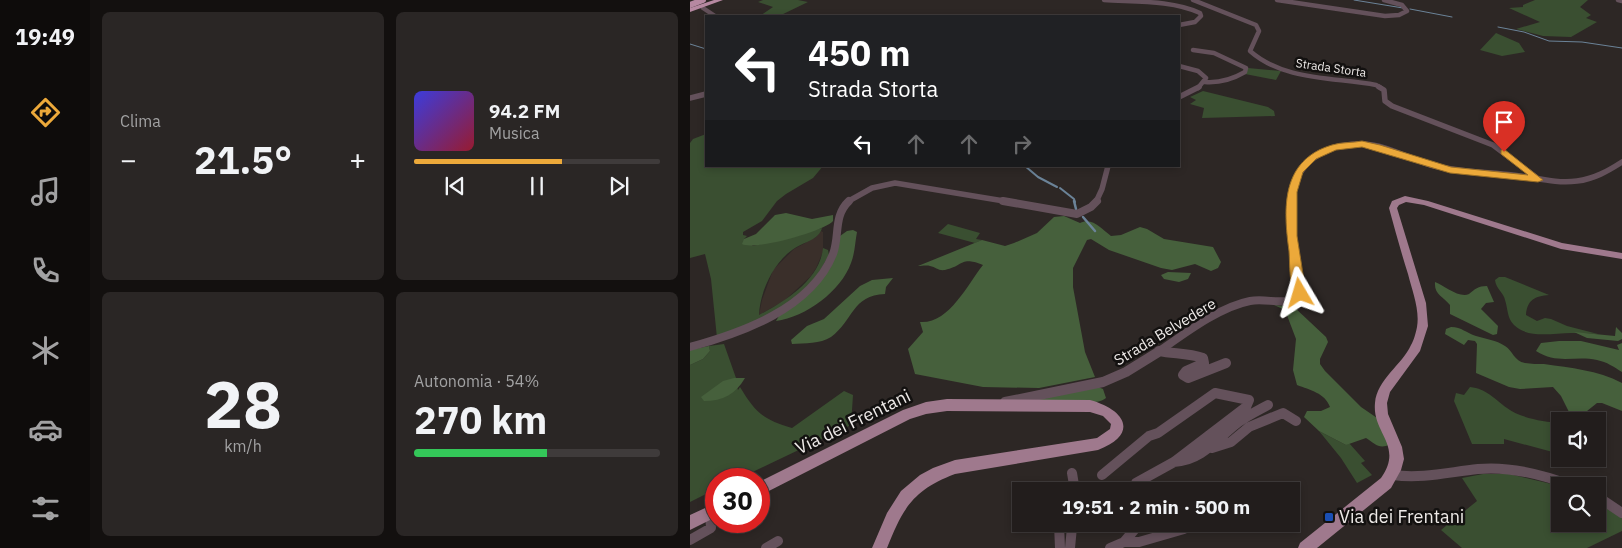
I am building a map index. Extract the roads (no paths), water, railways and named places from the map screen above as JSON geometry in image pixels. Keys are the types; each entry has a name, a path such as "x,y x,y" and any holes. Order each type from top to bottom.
{"highway":[{"path":"690,10 720,0"},
{"path":"690,4 702,5"}],"main road":[{"path":"1305,548 1386,483 1393,475 1398,462 1395,448 1381,411 1380,398 1416,348 1423,326 1421,303 1393,208 1395,203 1405,200 1425,203 1562,246 1622,256"},
{"name":"Via dei Frentani","path":"770,484 916,411 937,406 1090,406 1110,412 1117,420 1118,427 1109,440 1098,444 955,467 933,474 906,494 878,546"},
{"path":"690,523 705,516"}],"street":[{"path":"698,0 714,15"},
{"path":"1104,0 1158,3 1187,7 1200,13 1201,16 1197,20 1180,25"},
{"name":"Strada Storta","path":"1193,0 1256,25 1259,31 1250,51 1254,56 1272,66 1292,73 1376,85 1384,90 1385,101 1392,106 1494,145 1538,180"},
{"path":"1277,0 1385,16 1399,15 1407,11 1402,5 1384,0"},
{"path":"1618,0 1622,1"},
{"path":"1180,96 1205,82 1214,83 1239,76 1246,72 1246,68 1214,53 1193,50"},
{"path":"1180,66 1203,73 1206,78 1205,82"},
{"path":"690,98 705,94"},
{"name":"Strada Belvedere","path":"996,406 1035,394 1107,381 1127,372 1190,330 1247,302 1258,300 1289,302 1298,297 1300,289 1292,236 1291,209 1293,185 1301,168 1323,152 1344,145 1369,145 1450,170 1561,182 1584,181 1602,175 1622,162"},
{"path":"690,347 724,338 764,322 800,295 818,278 829,263 836,246 836,227 841,207 851,198 871,188 890,183 904,183 1077,214 1091,209 1100,198 1108,167"},
{"path":"1159,352 1188,353 1203,358 1204,363 1186,371 1183,375 1188,378 1226,363"},
{"path":"1102,476 1149,436 1158,433 1215,393 1249,400 1246,407 1174,462 1138,482"},
{"path":"1208,449 1241,421 1268,404"},
{"path":"1174,462 1181,463 1208,449 1231,442 1249,427 1283,414 1296,421"},
{"path":"1393,475 1411,478 1480,469 1508,470 1551,480"},
{"path":"1072,473 1073,482"},
{"path":"1606,502 1622,513"},
{"path":"690,540 705,531"},
{"path":"1059,532 1060,548"},
{"path":"1070,548 1072,532"},
{"path":"1124,542 1132,532"},
{"path":"1110,548 1124,542 1139,542 1174,532"},
{"path":"766,548 778,541"}],"waterway":[{"path":"1354,0 1403,8"},
{"path":"1410,9 1452,17"},
{"path":"1498,27 1524,32 1549,41 1582,42 1622,48"},
{"path":"690,44 705,49"},
{"path":"1026,167 1038,177 1057,187"},
{"path":"1060,188 1074,199 1075,202"},
{"path":"1074,201 1076,209"},
{"path":"1083,217 1095,231"}],"place":[{"name":"Via dei Frentani","path":"1329,517"}]}
